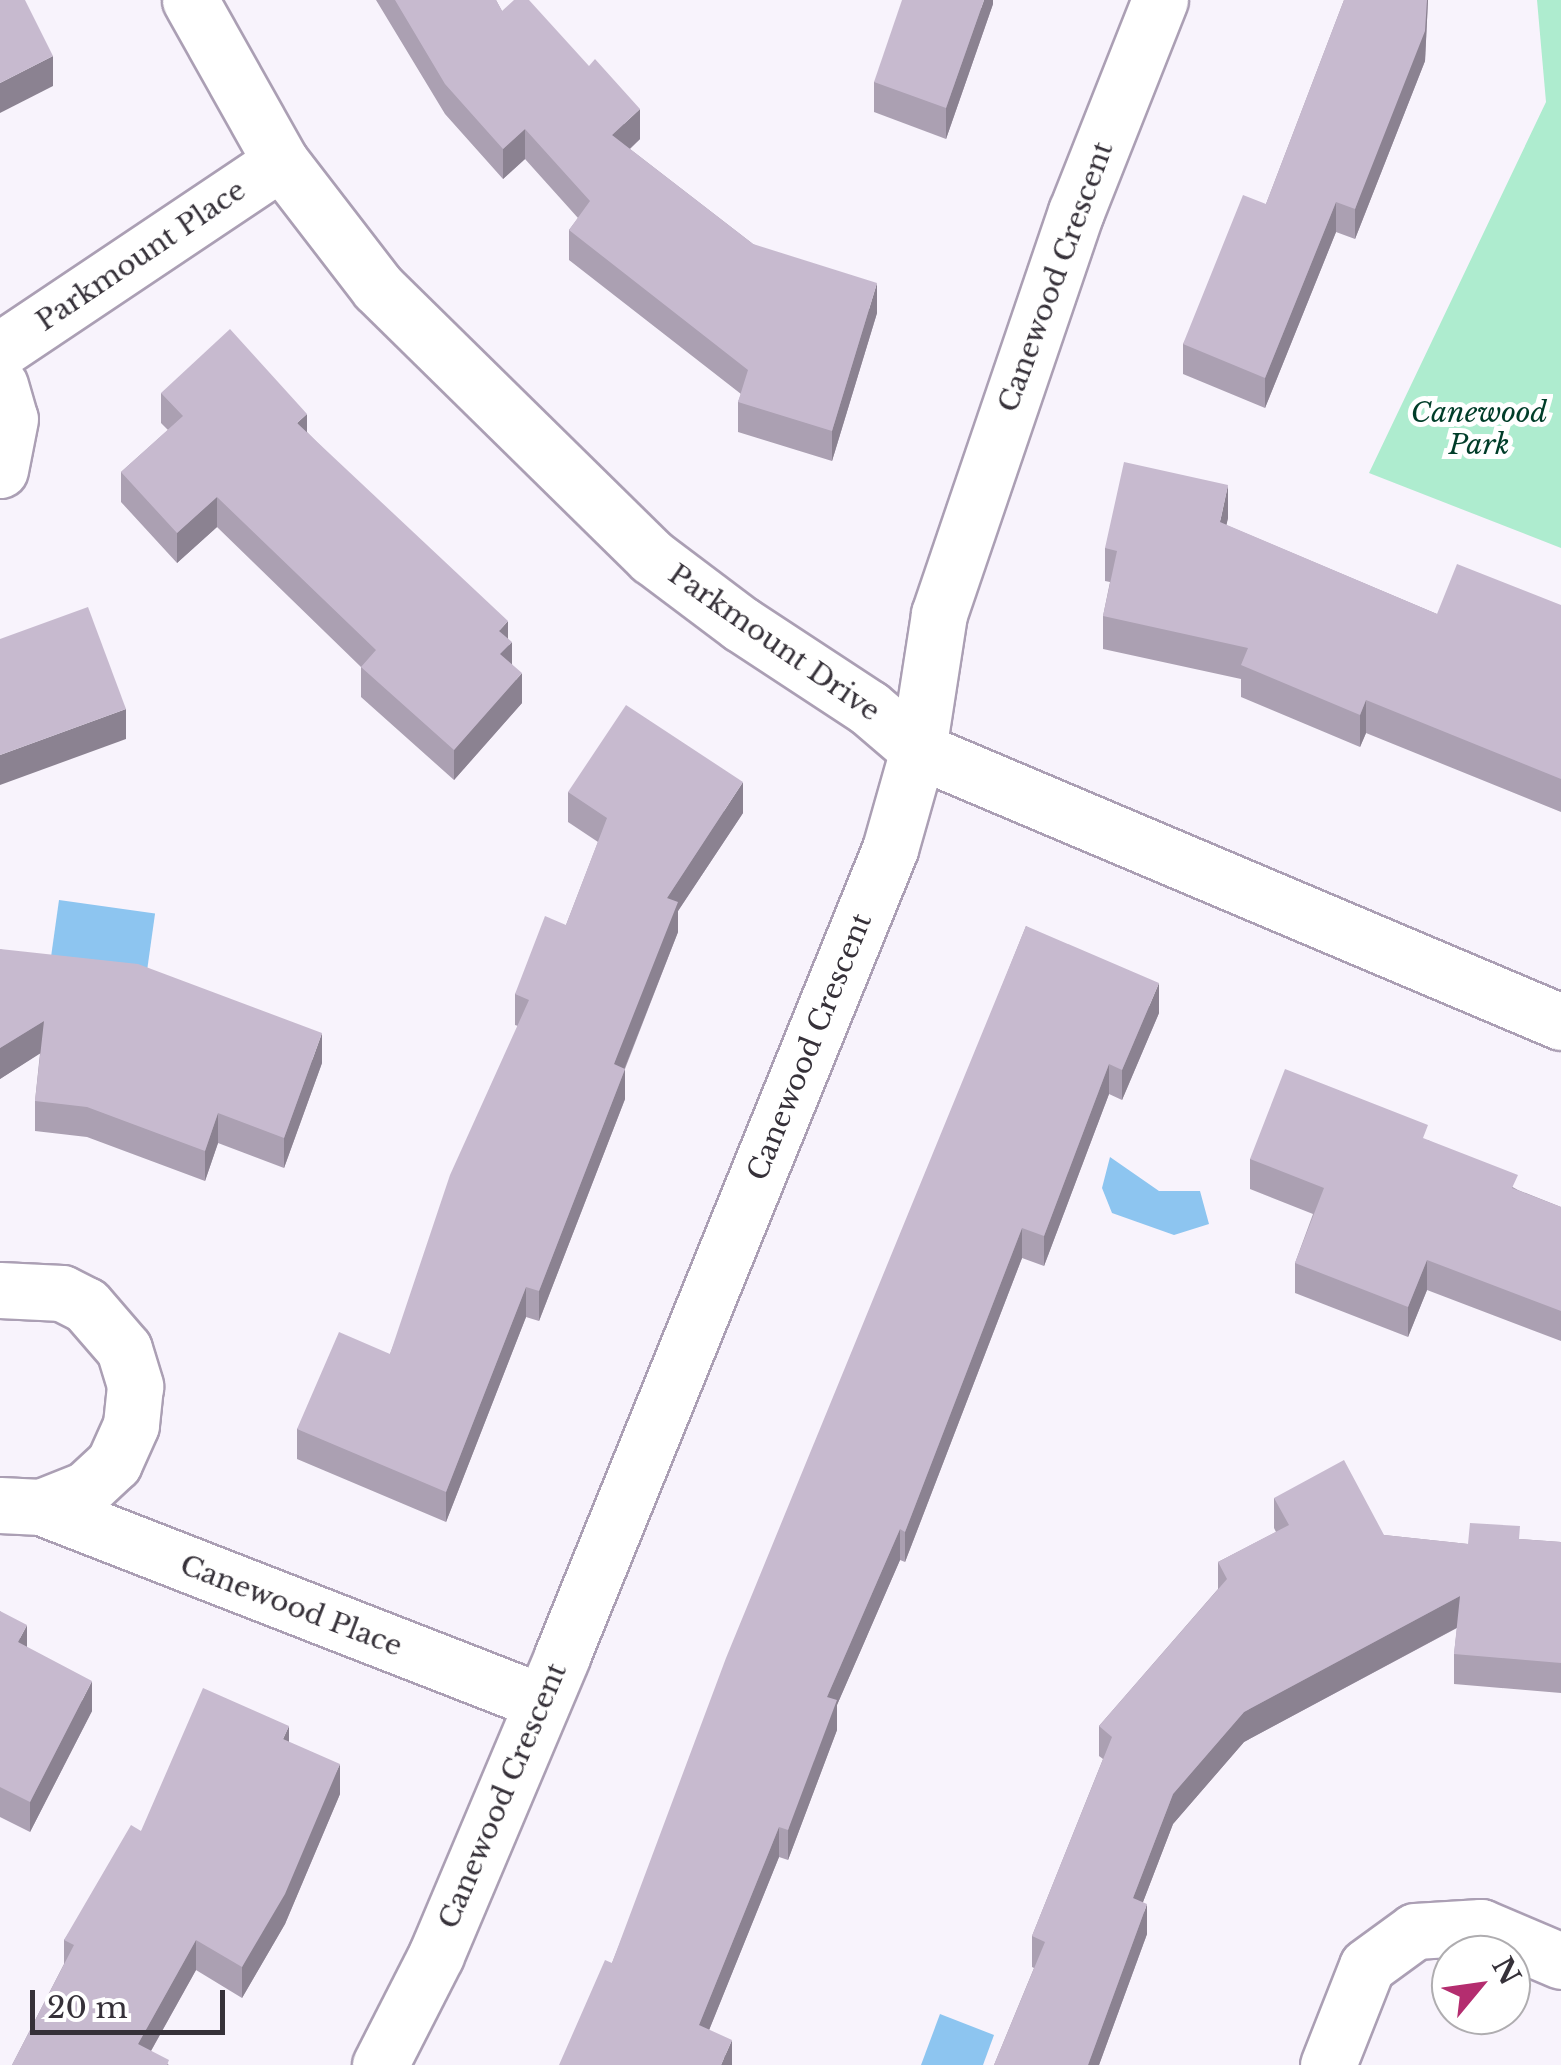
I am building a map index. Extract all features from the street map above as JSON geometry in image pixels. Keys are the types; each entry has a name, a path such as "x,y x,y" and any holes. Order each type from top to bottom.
{"street":[{"name":"Parkmount Drive","path":"190,0 281,162 378,288 652,556 918,750 1561,1022"},
{"name":"Canewood Crescent","path":"380,2065 436,1955 890,849 918,750 939,614 1076,212 1160,0"},
{"name":"Parkmount Place","path":"0,350 281,162"},
{"path":"0,386 10,420 0,470"},
{"name":"Canewood Place","path":"0,1290 62,1293 86,1306 124,1349 134,1386 131,1425 114,1463 86,1489 20,1506"},
{"name":"Canewood Place","path":"20,1506 542,1702"},
{"path":"1328,2065 1368,1966 1414,1931 1481,1927 1561,1961"}],"green space":[{"name":"Canewood Park","path":"1537,0 1561,0 1561,548 1369,473 1546,102"}],"water":[{"path":"59,900 155,913 147,971 51,957"},
{"path":"1110,1157 1159,1191 1200,1191 1209,1224 1174,1235 1112,1213 1102,1188"},
{"path":"940,2014 994,2035 983,2065 921,2065"}],"building":[{"path":"0,0 25,0 53,56 0,83"},
{"path":"395,0 496,0 502,11 514,0 529,0 589,66 595,59 640,109 612,135 753,244 877,283 832,431 738,402 748,370 569,230 590,201 525,129 503,149 445,84"},
{"path":"902,0 984,0 946,108 874,82"},
{"path":"1344,0 1427,0 1425,31 1355,209 1336,202 1265,378 1183,344 1243,195 1266,204"},
{"path":"230,329 307,414 297,423 508,621 499,631 512,642 500,654 522,673 454,750 361,667 376,650 217,497 177,533 121,472 183,416 161,393"},
{"path":"1124,462 1228,485 1220,522 1437,614 1457,564 1561,605 1561,779 1366,700 1360,715 1241,665 1248,648 1103,616 1117,551 1105,548"},
{"path":"88,607 126,709 0,755 0,639"},
{"path":"626,705 743,782 667,898 678,902 614,1064 625,1069 539,1291 526,1287 446,1492 297,1429 339,1332 390,1354 450,1175 529,1000 515,994 545,916 566,925 607,818 568,792"},
{"path":"1026,926 1159,983 1122,1070 1109,1064 1044,1236 1022,1228 905,1532 900,1529 827,1697 837,1700 788,1830 779,1827 699,2025 732,2040 721,2065 559,2065 605,1960 612,1963 726,1658"},
{"path":"0,949 138,964 322,1033 284,1138 218,1113 205,1151 87,1107 35,1101 44,1021 0,1048"},
{"path":"1285,1069 1428,1125 1423,1138 1518,1175 1512,1188 1561,1207 1561,1311 1427,1260 1408,1307 1295,1263 1324,1188 1250,1159"},
{"path":"1344,1460 1384,1535 1468,1544 1470,1523 1520,1526 1519,1539 1561,1542 1561,1663 1454,1654 1460,1596 1244,1712 1173,1794 1133,1898 1147,1904 1088,2065 994,2065 1045,1942 1032,1936 1112,1737 1099,1726 1227,1579 1218,1562 1289,1525 1274,1498"},
{"path":"0,1611 27,1625 18,1642 92,1681 30,1802 0,1787"},
{"path":"203,1688 289,1726 283,1739 340,1764 285,1894 242,1967 196,1940 138,2044 169,2060 167,2065 12,2065 74,1945 64,1940 131,1825 141,1831"}]}
